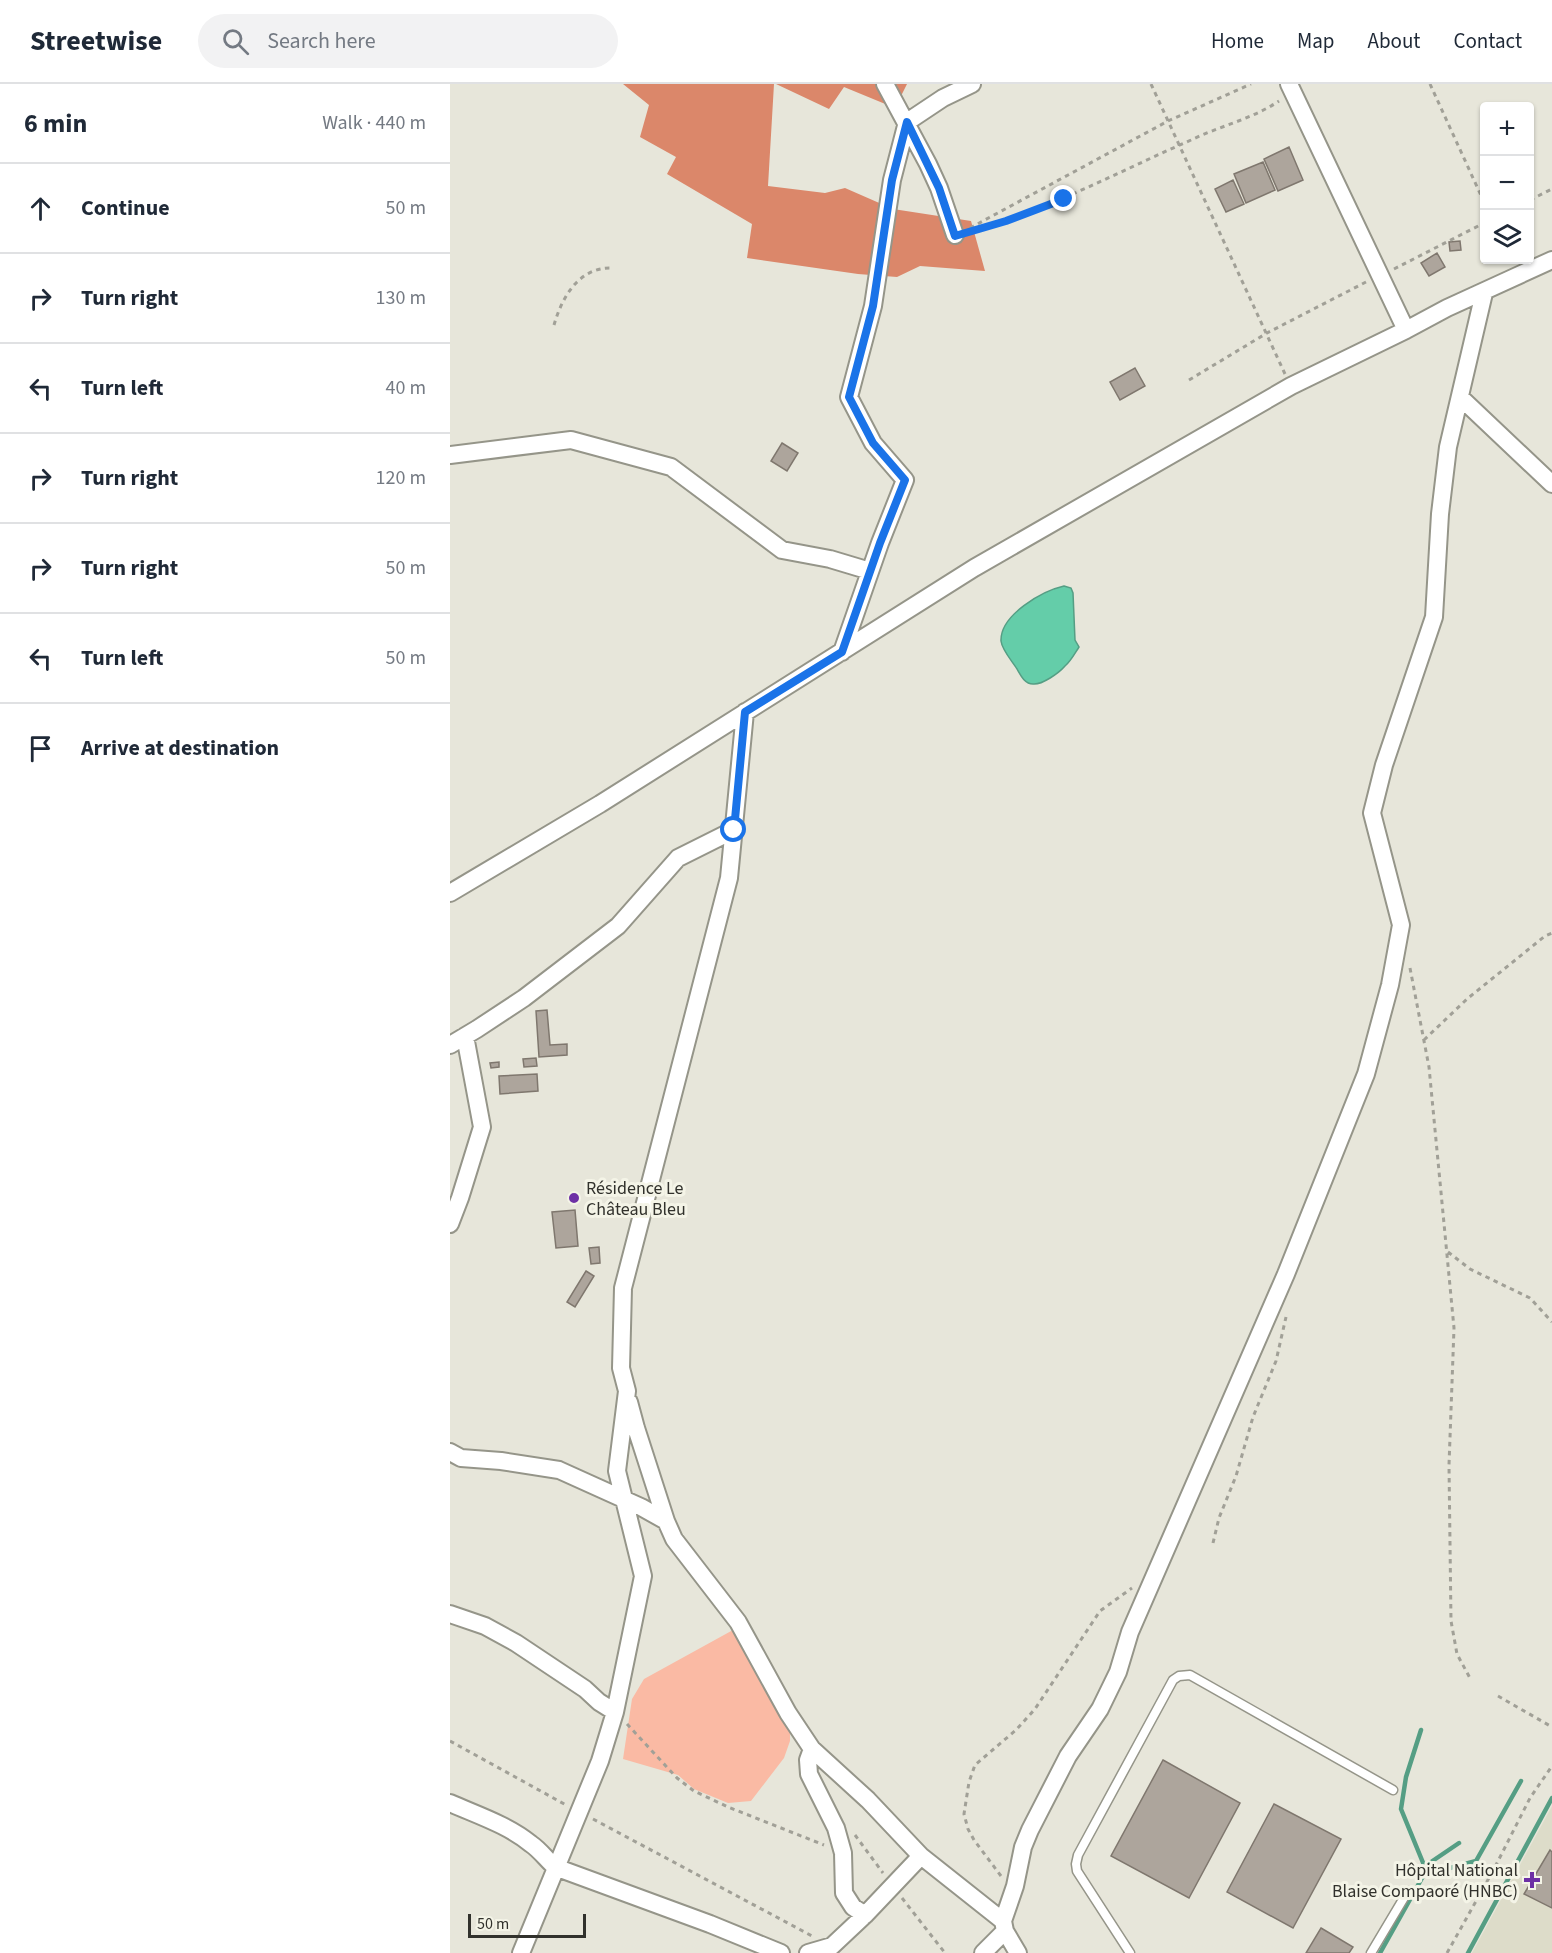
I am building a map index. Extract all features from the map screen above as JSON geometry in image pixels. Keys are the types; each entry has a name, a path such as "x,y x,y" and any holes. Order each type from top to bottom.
{"street":[{"path":"885,84 907,122 939,188 955,236"},
{"path":"842,652 905,480 873,443 849,397 873,306 892,180 907,122 943,98 972,84"},
{"path":"1291,88 1406,330"},
{"path":"450,893 600,804 974,568 1291,386 1447,308 1552,260"},
{"path":"983,1953 1004,1926 1030,1830 1076,1742 1100,1709 1118,1672 1130,1632 1286,1274 1366,1074 1390,985 1401,925 1372,813 1384,765 1434,616 1440,514 1448,447 1484,293"},
{"path":"1460,398 1552,484"},
{"path":"450,455 571,440 671,467 782,550 830,559 870,571"},
{"path":"745,712 729,878 623,1288 621,1368 636,1428 674,1539 738,1622 788,1713 812,1749 868,1800 921,1856 1004,1926 1018,1953"},
{"path":"450,1044 524,998 618,926 678,858 734,830"},
{"path":"450,1224 482,1127 465,1036"},
{"path":"521,1953 600,1761 615,1712 643,1576 617,1471 627,1391"},
{"path":"450,1452 461,1458 501,1461 559,1470 666,1521"},
{"path":"450,1614 485,1626 516,1643 615,1712"},
{"path":"812,1749 808,1760 809,1774 836,1828 843,1853 844,1893 853,1907 865,1915"},
{"path":"450,1803 511,1830 533,1845 555,1867 710,1924 781,1953"},
{"path":"533,1845 567,1842"},
{"path":"808,1953 839,1950 865,1915 921,1856"}],"lane":[{"path":"1126,1951 1077,1871 1076,1864 1078,1856 1173,1680 1179,1676 1190,1675 1393,1790"},
{"path":"1371,1953 1408,1891"}],"path":[{"path":"1151,84 1291,386"},
{"path":"955,236 1168,121 1251,84"},
{"path":"1430,84 1480,191"},
{"path":"955,236 1006,221 1064,199 1179,145 1264,111 1291,88"},
{"path":"1534,198 1552,189"},
{"path":"1189,380 1267,333 1480,225"},
{"path":"554,325 560,304 581,280 599,268 612,268"},
{"path":"1424,1040 1467,999 1545,936 1552,933"},
{"path":"1408,960 1429,1067 1454,1328 1449,1465 1451,1621 1457,1654 1471,1680"},
{"path":"1447,1250 1470,1269 1530,1298 1552,1322"},
{"path":"1213,1543 1219,1518 1236,1476 1253,1417 1276,1361 1286,1316"},
{"path":"1018,1877 1010,1881 1002,1879 968,1828 964,1814 966,1796 975,1765 1016,1730 1035,1709 1100,1611 1122,1594 1154,1576"},
{"path":"1498,1696 1552,1727"},
{"path":"615,1712 677,1778 694,1791 843,1853"},
{"path":"450,1741 839,1950"},
{"path":"1447,1953 1530,1798 1552,1766"},
{"path":"851,1830 945,1953"}],"shaded area":[{"path":"623,84 774,84 768,186 825,193 845,188 893,209 971,221 985,271 920,266 897,277 858,274 747,258 752,224 667,174 676,157 640,137 649,105"},
{"path":"776,84 907,84 895,108 844,87 829,109"},
{"path":"1064,586 1071,588 1073,593 1075,640 1079,647 1069,662 1055,675 1041,683 1030,684 1022,677 1003,648 1001,641 1003,631 1007,622 1024,606 1045,593"},
{"path":"733,1630 790,1720 790,1741 784,1758 751,1801 728,1803 694,1789 678,1775 623,1759 632,1699 644,1679"},
{"name":"Hôpital National Blaise Compaoré (HNBC)","path":"1552,1806 1552,1953 1472,1953"}],"building":[{"path":"1289,147 1303,180 1278,191 1264,159"},
{"path":"1263,162 1275,190 1246,203 1234,174"},
{"path":"1233,180 1244,204 1226,212 1215,189"},
{"path":"1460,241 1461,250 1450,251 1449,242"},
{"path":"1437,253 1445,267 1429,276 1421,263"},
{"path":"1135,368 1145,386 1120,400 1110,382"},
{"path":"782,443 798,453 787,471 771,461"},
{"path":"547,1010 550,1045 567,1044 567,1055 539,1057 536,1011"},
{"path":"536,1058 537,1066 524,1067 523,1059"},
{"path":"499,1062 499,1067 491,1068 490,1063"},
{"path":"537,1074 538,1091 500,1094 499,1076"},
{"path":"575,1210 578,1246 556,1248 552,1212"},
{"path":"599,1247 600,1263 591,1264 589,1248"},
{"path":"586,1271 594,1276 575,1307 567,1302"},
{"path":"1163,1760 1240,1803 1189,1898 1111,1856"},
{"path":"1274,1804 1341,1839 1293,1928 1227,1892"},
{"path":"1550,1850 1552,1852 1552,1908 1524,1894"},
{"path":"1321,1928 1353,1947 1349,1953 1306,1953"}],"waterway":[{"path":"1421,1730 1406,1777 1401,1809 1426,1870"},
{"path":"1424,1875 1476,1861 1521,1781"},
{"path":"1468,1953 1552,1798"},
{"path":"1380,1953 1431,1862 1459,1843"}],"place":[{"name":"Résidence Le Château Bleu","path":"574,1198"},
{"name":"Hôpital National Blaise Compaoré (HNBC)","path":"1532,1880"}],"route":[{"path":"734,830 745,712 842,652 880,543 905,480 873,443 849,397 873,306 892,180 907,122 939,188 955,236 1006,221 1064,199"}]}
